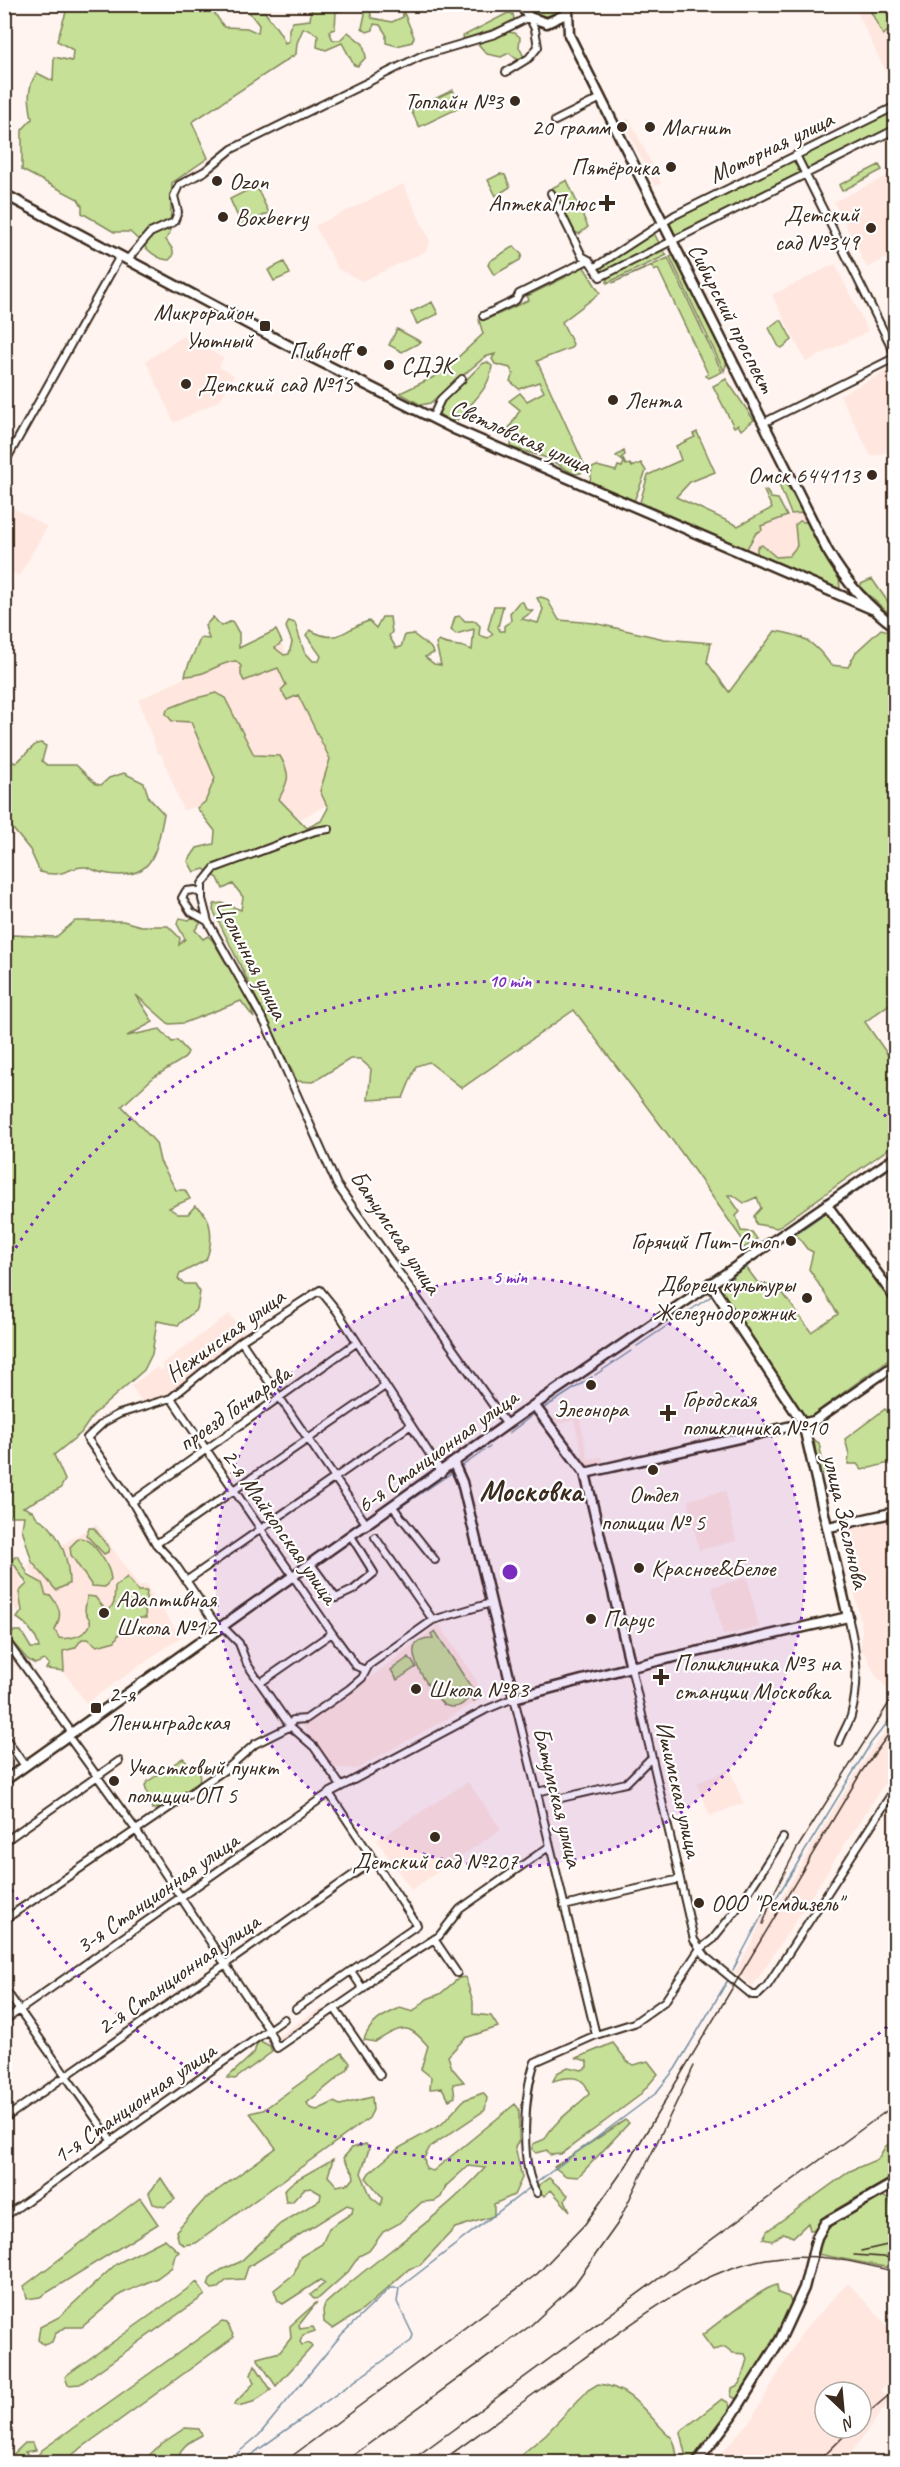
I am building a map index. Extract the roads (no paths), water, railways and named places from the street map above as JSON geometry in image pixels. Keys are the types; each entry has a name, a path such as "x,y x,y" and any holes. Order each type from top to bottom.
{"street":[{"path":"506,72 529,58 538,47 535,29 520,4"},
{"path":"547,23 559,18 569,8"},
{"path":"4,464 124,257 150,233 174,222 178,212 174,196 179,185 205,171 232,149 421,56 495,34 529,17 570,35 569,8"},
{"name":"Сибирский проспект","path":"570,35 827,550 853,589 872,609"},
{"path":"555,121 601,98"},
{"name":"Моторная улица","path":"896,106 662,222 595,267 600,277 896,129"},
{"path":"763,423 896,356 796,155"},
{"path":"551,193 582,256 595,267"},
{"name":"Светловская улица","path":"4,194 295,349 432,417 872,609"},
{"path":"483,316 516,300 519,294 588,261"},
{"path":"432,417 441,399 462,379"},
{"path":"872,609 896,627"},
{"name":"Целинная улица","path":"276,1048 208,922 201,894 202,884 215,868 315,831 329,829"},
{"path":"201,894 195,890 186,891 182,898 191,912 208,922"},
{"name":"Батумская улица","path":"276,1048 337,1185 507,1425"},
{"name":"6-я Станционная улица","path":"4,1781 442,1473 534,1405 896,1156"},
{"path":"827,1204 896,1299"},
{"name":"улица Заслонова","path":"710,1283 803,1423 849,1617"},
{"name":"Нежинская улица","path":"132,1502 87,1438 104,1422 119,1414 171,1398 241,1341 320,1290 356,1343"},
{"path":"241,1341 367,1526"},
{"path":"356,1343 442,1473"},
{"name":"проезд Гончарова","path":"132,1502 356,1343"},
{"path":"585,1473 803,1423 827,1414 896,1364"},
{"path":"156,1544 232,1489 385,1386"},
{"name":"2-я Майкопская улица","path":"171,1398 332,1633 356,1666 365,1670"},
{"name":"Ишимская улица","path":"534,1405 585,1473 694,1940 699,1950"},
{"path":"186,1581 411,1425"},
{"name":"Батумская улица","path":"454,1464 462,1482 596,2035"},
{"path":"132,1502 156,1544 176,1564 221,1628 239,1643 248,1664 290,1726 314,1747 341,1786"},
{"path":"393,1507 435,1560"},
{"path":"829,1527 896,1512"},
{"path":"311,1564 336,1598 353,1590 374,1573 351,1536"},
{"path":"375,1537 433,1620"},
{"path":"4,1920 229,1767 255,1744 290,1726 293,1720 306,1719 357,1683 365,1670 433,1620 491,1603"},
{"path":"514,1698 631,1667 849,1617 857,1652 857,1670 850,1718 839,1743"},
{"path":"260,1683 332,1633"},
{"path":"4,1638 136,1830 269,2030 277,2048 363,1989 376,1976 434,1939 460,1909 550,1846"},
{"name":"3-я Станционная улица","path":"4,2021 329,1793 485,1710 514,1698"},
{"path":"4,1736 25,1766"},
{"path":"537,1792 554,1788 557,1799 626,1784 642,1770 652,1757"},
{"path":"4,1842 119,1761"},
{"path":"699,1950 752,1995 762,1992 896,1787"},
{"path":"296,2009 417,1925 329,1793"},
{"path":"537,2193 528,2176 526,2146 530,2075 535,2062 596,2035 634,2023 652,2013 665,2001 699,1950 712,1940 740,1905 783,1838"},
{"name":"2-я Станционная улица","path":"4,2119 374,1861"},
{"path":"564,1906 680,1879"},
{"path":"434,1939 457,1973"},
{"path":"351,1971 363,1989"},
{"path":"4,1988 111,2140"},
{"path":"335,2009 380,2075"},
{"name":"1-я Станционная улица","path":"4,2217 284,2019"},
{"path":"697,2463 732,2416 780,2340 804,2288 817,2237 825,2223 896,2182"}],"waterway":[{"path":"834,1207 892,1167"},
{"path":"798,1232 827,1212"},
{"path":"721,1292 735,1274 748,1266"},
{"path":"637,1346 713,1295"},
{"path":"595,1375 631,1351"},
{"path":"544,1408 592,1377"},
{"path":"509,1433 534,1414"},
{"path":"462,1466 484,1451"},
{"path":"399,1508 453,1472"},
{"path":"358,1536 391,1513"},
{"path":"775,1900 871,1743 896,1712"},
{"path":"733,1970 768,1904"},
{"path":"536,2183 655,2094 675,2069 728,1980"},
{"path":"227,2462 259,2435 342,2334 390,2288 399,2288 532,2186"},
{"path":"241,2462 411,2341 413,2335 397,2302 399,2288"}],"railway":[{"path":"763,1924 774,1893 796,1850 896,1692"},
{"path":"284,2462 537,2274 585,2224 626,2166 862,1771 896,1724"},
{"path":"344,2462 530,2326 574,2285 618,2223 694,2066"},
{"path":"409,2462 896,2104"},
{"path":"861,2251 896,2243"},
{"path":"854,2255 896,2258"},
{"path":"440,2462 645,2314 691,2286 716,2274 766,2259 799,2256 847,2261 896,2272"},
{"path":"873,2409 896,2389"},
{"path":"818,2462 840,2440"}],"place":[{"name":"Топлайн №3","path":"515,101"},
{"name":"20 грамм","path":"622,127"},
{"name":"Магнит","path":"650,127"},
{"name":"Пятёрочка","path":"671,167"},
{"name":"Ozon","path":"217,181"},
{"name":"АптекаПлюс","path":"607,203"},
{"name":"Boxberry","path":"223,217"},
{"name":"Детский сад №349","path":"871,228"},
{"name":"Микрорайон Уютный","path":"265,326"},
{"name":"Пивноff","path":"362,351"},
{"name":"СДЭК","path":"389,365"},
{"name":"Детский сад №15","path":"186,384"},
{"name":"Лента","path":"613,400"},
{"name":"Омск 644113","path":"872,475"},
{"name":"Горячий Пит-Стоп","path":"791,1241"},
{"name":"Дворец культуры Железнодорожник","path":"807,1298"},
{"name":"Элеонора","path":"591,1385"},
{"name":"Городская поликлиника №10","path":"668,1413"},
{"name":"Отдел полиции № 5","path":"653,1470"},
{"name":"Красное&Белое","path":"639,1568"},
{"name":"Адаптивная Школа №12","path":"104,1613"},
{"name":"Парус","path":"591,1619"},
{"name":"Поликлиника №3 на станции Московка","path":"661,1677"},
{"name":"Школа №83","path":"416,1689"},
{"name":"2-я Ленинградская","path":"96,1708"},
{"name":"Участковый пункт полиции ОП 5","path":"114,1781"},
{"name":"Детский сад №207","path":"435,1837"},
{"name":"ООО \"Ремдизель\"","path":"699,1903"}],"district":[{"name":"Московка","path":"531,1491"}]}
